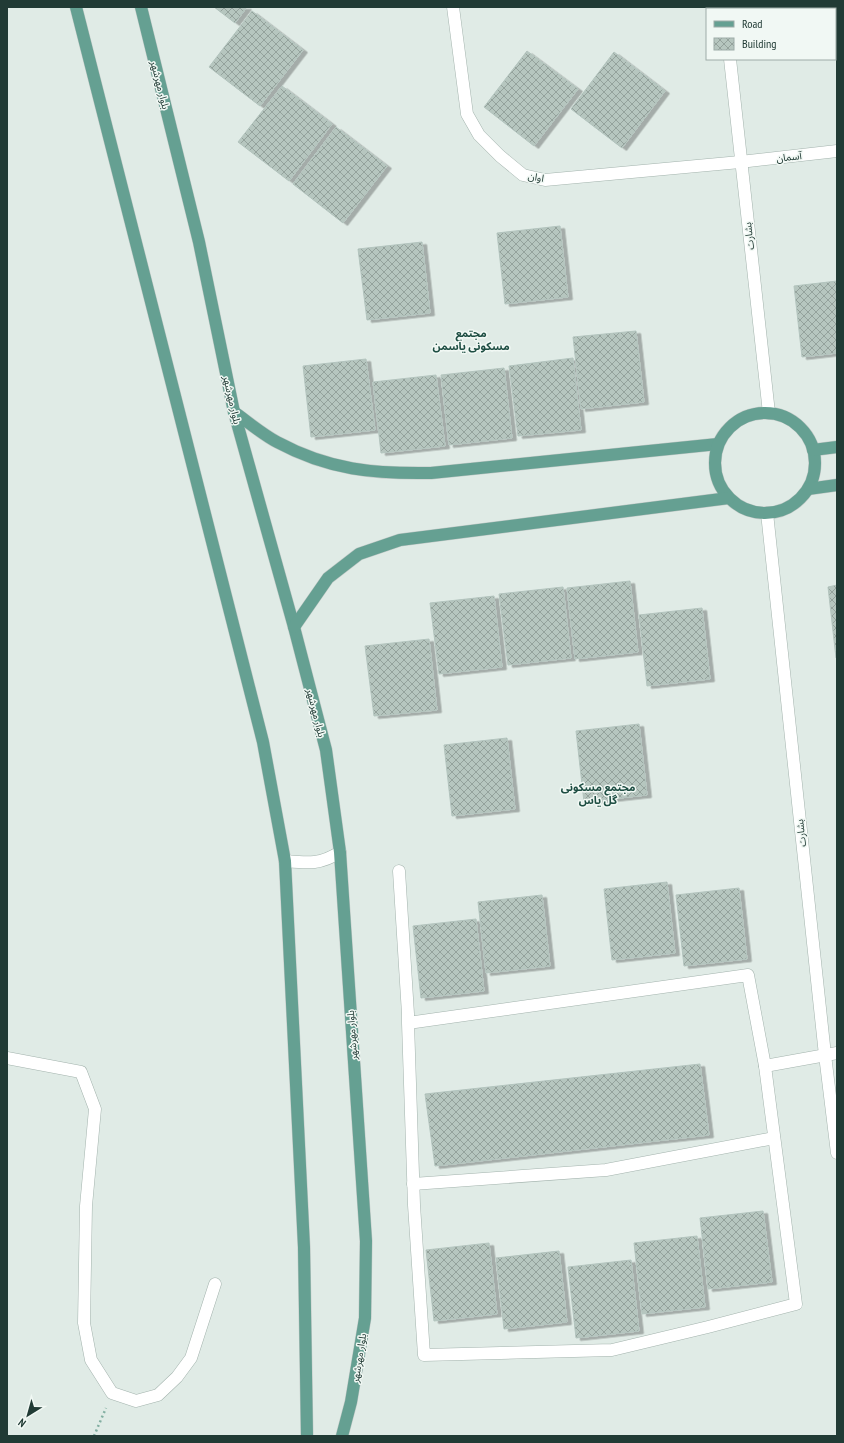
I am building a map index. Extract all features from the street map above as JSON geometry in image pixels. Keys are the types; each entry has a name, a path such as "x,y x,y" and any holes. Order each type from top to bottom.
{"main road":[{"path":"76,7 263,742 285,861 304,1247 307,1436"},
{"name":"بلوار مهرشهر","path":"141,7 199,242 234,412 326,750 340,852 366,1240 365,1318 352,1402 342,1436"},
{"path":"234,412 275,442 308,457 354,469 395,473 439,472 718,444"},
{"path":"769,413 784,417 797,425 807,436 813,450 815,463 813,476 808,488 801,498 791,506 779,511 767,513 753,512 740,507 729,498 720,487 716,473 715,458 718,444 727,430 739,420 753,414 769,413"},
{"path":"813,450 837,447"},
{"path":"808,488 837,485"},
{"path":"294,628 328,578 359,554 400,540 729,498"}],"street":[{"name":"اوان","path":"453,7 467,114 479,135 500,156 523,175 545,180 740,162"},
{"name":"بشارت","path":"730,60 740,162 769,413"},
{"name":"آسمان","path":"740,162 837,151"},
{"name":"بشارت","path":"767,513 831,1054 837,1153"},
{"path":"285,861 310,864 330,858 340,852"},
{"path":"398,871 408,1023 413,1184 424,1355 612,1350 796,1304 765,1066 748,974 408,1023"},
{"path":"765,1066 831,1054"},
{"path":"7,1058 81,1072 95,1109 86,1206 84,1323 91,1360 112,1393 136,1401 158,1395 177,1377 191,1358 215,1284"},
{"path":"413,1184 606,1170 774,1138"}],"path":[{"path":"94,1436 112,1393"}],"building":[{"path":"214,7 247,7 235,23"},
{"path":"252,11 303,50 260,106 209,67"},
{"path":"527,51 578,89 534,146 484,107"},
{"path":"614,52 665,91 622,148 571,109"},
{"path":"282,86 332,124 289,181 238,142"},
{"path":"336,127 387,166 343,223 293,184"},
{"path":"560,226 568,297 505,304 497,233"},
{"path":"422,242 430,313 367,320 358,249"},
{"path":"837,281 837,353 802,357 794,286"},
{"path":"636,331 644,402 581,409 573,337"},
{"path":"573,358 581,430 518,436 509,366"},
{"path":"366,359 375,430 311,437 303,366"},
{"path":"504,368 512,438 449,445 441,375"},
{"path":"436,375 445,446 381,453 373,382"},
{"path":"630,581 638,652 575,659 567,588"},
{"path":"837,585 837,658 836,658 828,587"},
{"path":"563,587 571,658 508,665 499,594"},
{"path":"494,596 502,667 439,674 430,603"},
{"path":"702,608 710,679 647,686 639,615"},
{"path":"429,639 437,710 374,716 365,646"},
{"path":"639,724 647,795 584,802 576,731"},
{"path":"507,738 515,809 452,816 444,745"},
{"path":"667,882 675,953 612,960 604,889"},
{"path":"739,888 747,959 684,966 676,895"},
{"path":"542,895 550,966 486,973 478,902"},
{"path":"476,919 484,991 421,998 413,926"},
{"path":"700,1064 709,1135 435,1166 425,1094"},
{"path":"763,1211 772,1282 708,1289 700,1218"},
{"path":"697,1236 705,1307 642,1314 634,1243"},
{"path":"489,1243 497,1314 434,1321 426,1250"},
{"path":"559,1251 567,1322 504,1329 496,1258"},
{"path":"631,1260 639,1331 576,1338 568,1267"}],"district":[{"name":"مجتمع مسکونی یاسمن","path":"471,339"},
{"name":"مجتمع مسکونی گل یاس","path":"598,793"}]}
